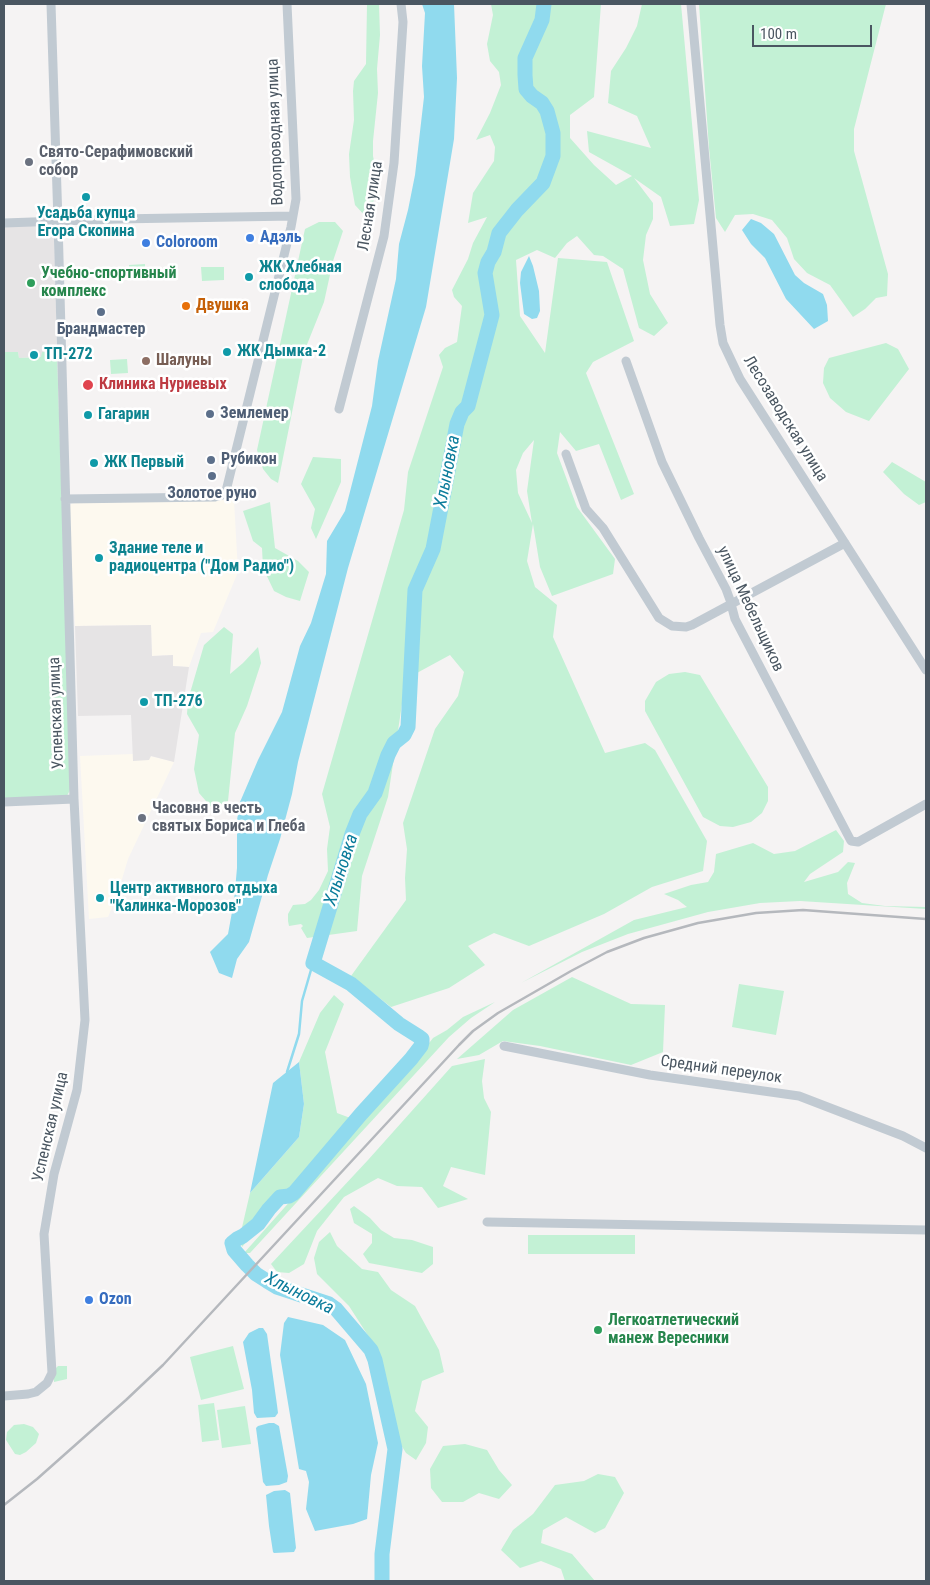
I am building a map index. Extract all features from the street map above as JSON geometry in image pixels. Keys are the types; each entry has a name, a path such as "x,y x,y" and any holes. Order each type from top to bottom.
{"street":[{"name":"Успенская улица","path":"4,1396 28,1394 42,1389 52,1373 44,1234 54,1174 77,1090 84,1032 74,799 50,4"},
{"name":"Водопроводная улица","path":"65,499 215,496 222,495 226,491 296,199 287,4"},
{"name":"Лесная улица","path":"339,409 384,236 394,163 403,22 400,4"},
{"name":"Лесозаводская улица","path":"691,4 723,343 740,379 926,670"},
{"path":"4,223 293,216"},
{"name":"улица Мебельщиков","path":"626,361 662,462 726,589 735,620 851,841 858,842 926,804"},
{"path":"566,454 586,509 606,533 650,605 662,621 672,626 686,627 692,625 845,543"},
{"path":"4,802 74,799"},
{"name":"Средний переулок","path":"504,1046 650,1075 799,1096 903,1136 926,1148"},
{"path":"487,1222 926,1230"}],"shaded area":[{"path":"47,224 54,230 57,352 42,352 42,357 19,358 18,352 4,352 4,226"},
{"path":"234,500 238,572 213,632 201,633 189,667 173,666 173,655 152,656 151,625 75,626 69,507 71,504"},
{"path":"151,625 152,656 173,655 173,666 189,667 174,762 151,756 149,760 133,761 131,715 78,716 75,626"},
{"path":"133,754 133,761 150,756 174,762 128,859 117,896 108,917 89,919 80,756"}],"green space":[{"path":"367,4 379,4 380,35 377,69 378,93 373,141 373,156 377,175 375,197 367,218 355,205 350,177 349,154 354,120 354,81 366,64"},
{"path":"491,4 601,4 594,97 570,115 570,138 594,165 616,185 632,176 589,152 587,131 651,148 637,116 608,103 611,71 637,26 642,4 681,4 699,200 694,224 670,226 661,197 634,178 653,203 653,219 646,235 643,260 650,294 668,323 654,336 639,328 623,269 603,256 594,255 577,236 567,243 555,258 537,250 516,260 520,316 545,353 558,258 607,262 634,341 593,362 586,373 634,494 621,500 599,444 576,451 560,432 557,453 577,507 615,559 613,574 552,596 540,567 533,524 527,561 535,587 557,605 553,637 605,753 645,743 655,750 707,841 703,871 652,887 604,914 529,946 494,933 468,946 485,965 449,988 391,1007 351,976 406,900 407,849 403,823 435,729 458,696 464,672 450,655 415,674 402,704 388,797 362,876 357,931 307,938 301,928 303,926 301,924 289,926 288,914 293,905 305,904 311,900 319,890 328,871 327,849 330,827 322,794 404,510 408,472 443,367 439,355 445,348 457,342 462,306 454,297 452,290 487,217 468,223 473,193 494,161 495,147 490,135 476,140 490,113 501,85 499,72 490,61 487,44 493,15","holes":["534,440 527,491 532,523 518,493 516,470 523,453"]},
{"path":"699,4 886,4 854,129 854,151 888,274 887,296 876,298 853,317 830,285 807,273 794,259 787,238 772,220 753,214 735,215 725,232 716,218"},
{"path":"319,222 335,222 343,231 333,261 324,302 304,352 278,483 271,479 263,469 257,450 305,229"},
{"path":"145,264 145,277 129,278 129,265"},
{"path":"201,267 224,267 224,280 202,281"},
{"path":"886,343 898,349 909,369 869,421 846,412 830,398 823,383 824,368 829,358"},
{"path":"4,352 18,352 19,358 41,357 42,352 57,352 71,788 67,796 4,801"},
{"path":"127,359 128,373 111,374 110,360"},
{"path":"313,457 341,459 341,482 316,539 311,528 315,509 301,484"},
{"path":"892,462 926,482 926,502 919,505 904,494 883,472"},
{"path":"270,502 275,548 298,561 309,572 300,601 274,591 263,568 262,548 253,541 243,511"},
{"path":"224,627 233,634 230,674 258,647 261,663 247,706 235,733 228,801 212,808 199,793 194,769 199,735 187,714 188,700 204,645"},
{"path":"685,672 700,675 768,787 768,801 762,813 751,822 733,827 720,826 703,817 645,711 645,701 656,682 669,674"},
{"path":"836,830 844,841 843,852 810,874 804,882 838,872 848,862 855,863 847,883 848,894 862,903 885,906 926,907 926,909 800,901 760,903 708,912 628,934 582,952 521,983 634,920 687,907 678,900 664,894 691,885 708,882 714,872 716,854 753,843 774,854 795,851"},
{"path":"572,977 631,1004 665,1005 663,1052 631,1065 540,1046 503,1041 479,1055 457,1059 513,1010"},
{"path":"739,984 784,991 776,1035 732,1027"},
{"path":"334,995 344,1004 325,1052 337,1113 353,1119 242,1247 240,1236 250,1193 299,1137 304,1104 299,1062 320,1013"},
{"path":"495,1002 471,1018 449,1037 250,1253 244,1253 412,1065 433,1038 463,1017"},
{"path":"485,1059 482,1081 484,1098 491,1112 485,1175 451,1167 443,1186 468,1199 438,1208 422,1187 397,1186 378,1178 344,1197 317,1231 304,1264 289,1273 277,1272 271,1264 452,1066"},
{"path":"354,1206 370,1218 381,1230 394,1238 412,1240 433,1247 433,1264 422,1273 369,1263 363,1254 372,1243 372,1234 354,1223 350,1209"},
{"path":"330,1232 337,1246 362,1269 378,1272 391,1290 415,1306 439,1350 444,1372 422,1381 415,1411 428,1427 426,1443 416,1460 406,1453 395,1435 376,1348 349,1306 317,1274 314,1258 319,1242"},
{"path":"528,1235 635,1235 635,1254 528,1254"},
{"path":"233,1346 244,1389 201,1400 190,1357"},
{"path":"58,1366 67,1366 67,1379 54,1382 54,1370"},
{"path":"214,1403 219,1440 202,1442 198,1405"},
{"path":"245,1406 251,1444 222,1448 217,1410"},
{"path":"24,1424 33,1427 39,1434 36,1443 26,1452 20,1455 15,1454 6,1440 7,1432 14,1425"},
{"path":"465,1444 487,1450 499,1470 512,1485 499,1499 479,1493 463,1502 442,1502 431,1488 430,1469 443,1446"},
{"path":"598,1474 615,1477 624,1493 605,1528 595,1533 566,1517 543,1530 541,1543 572,1554 595,1581 565,1581 561,1569 541,1561 520,1568 501,1550 513,1530 533,1514 555,1485 584,1481"}],"water":[{"path":"422,4 454,4 457,78 454,139 426,307 348,568 280,839 249,942 237,959 232,978 219,973 210,952 228,934 237,868 237,820 240,802 282,712 300,646 311,623 326,574 327,541 345,511 372,406 378,361 396,279 399,244 415,175 424,97 422,66 425,13"},
{"path":"751,219 761,223 774,234 795,275 804,283 823,294 827,305 828,321 814,329 786,299 765,258 751,244 742,230"},
{"path":"529,256 539,291 540,311 537,318 532,319 524,314 520,283 521,272"},
{"path":"299,1062 304,1104 299,1137 250,1193 273,1083"},
{"path":"288,1317 323,1325 345,1340 366,1384 378,1443 371,1475 367,1519 353,1524 315,1531 306,1509 309,1482 306,1471 299,1469 280,1355 284,1323"},
{"path":"263,1328 267,1334 278,1413 275,1417 257,1418 254,1413 252,1390 243,1342 249,1333"},
{"path":"269,1423 279,1426 288,1476 287,1482 266,1486 263,1482 256,1428"},
{"path":"285,1490 290,1493 296,1548 294,1552 274,1553 266,1495 274,1491"}],"waterway":[{"name":"Хлыновка","path":"382,1581 382,1554 395,1449 375,1360 371,1350 336,1309 329,1304 277,1287 267,1281 247,1265 234,1250 232,1243 258,1224 280,1197 289,1196 294,1193 421,1046 422,1039 399,1024 351,984 313,963 352,834 360,814 375,793 394,743 404,735 408,727 415,590 433,549 457,424 462,412 468,406 492,315 485,273 488,262 494,252 499,233 517,210 543,183 553,156 553,133 547,111 542,103 526,89 525,75 525,58 542,20 544,4"},
{"path":"287,1072 299,1034 302,1001 313,963"}],"railway":[{"path":"4,1505 37,1479 163,1365 459,1045 473,1031 498,1013 607,952 644,938 698,923 756,913 803,910 926,919"}],"place":[{"name":"Свято-Серафимовский собор","path":"29,162"},
{"name":"Усадьба купца Егора Скопина","path":"86,197"},
{"name":"Адэль","path":"250,238"},
{"name":"Coloroom","path":"146,243"},
{"name":"ЖК Хлебная слобода","path":"249,277"},
{"name":"Учебно-спортивный комплекс","path":"31,283"},
{"name":"Двушка","path":"186,306"},
{"name":"Брандмастер","path":"101,312"},
{"name":"ЖК Дымка-2","path":"227,352"},
{"name":"ТП-272","path":"34,355"},
{"name":"Шалуны","path":"146,361"},
{"name":"Клиника Нуриевых","path":"88,385"},
{"name":"Землемер","path":"210,414"},
{"name":"Гагарин","path":"88,415"},
{"name":"Рубикон","path":"211,460"},
{"name":"ЖК Первый","path":"94,463"},
{"name":"Золотое руно","path":"212,476"},
{"name":"Здание теле и радиоцентра (\"Дом Радио\")","path":"99,558"},
{"name":"ТП-276","path":"144,702"},
{"name":"Часовня в честь святых Бориса и Глеба","path":"142,818"},
{"name":"Центр активного отдыха \"Калинка-Морозов\"","path":"100,898"},
{"name":"Ozon","path":"89,1300"},
{"name":"Легкоатлетический манеж Вересники","path":"598,1330"}]}
